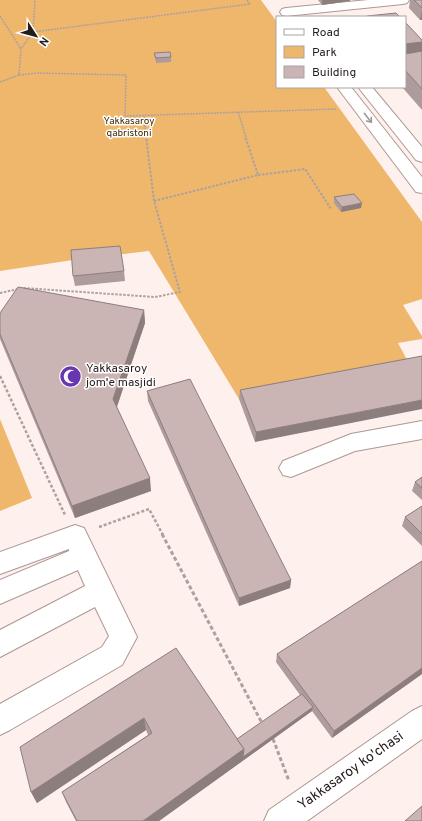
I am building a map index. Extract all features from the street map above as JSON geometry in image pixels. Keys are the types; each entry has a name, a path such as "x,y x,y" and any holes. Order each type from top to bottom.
{"street":[{"path":"277,0 288,14 306,14 403,0"},
{"path":"294,0 306,14"},
{"path":"345,88 422,188"},
{"path":"366,88 422,157"},
{"path":"291,468 351,443 422,430"},
{"path":"0,563 79,546"},
{"path":"0,720 112,656 123,637 79,546"},
{"path":"0,592 79,546"},
{"path":"0,644 101,591"},
{"name":"Yakkasaroy ko'chasi","path":"289,814 422,721"}],"path":[{"path":"19,75 21,49 33,32 36,0"},
{"path":"33,32 250,4 247,0"},
{"path":"0,16 21,49"},
{"path":"0,82 19,75 37,73 126,75 125,116 360,108"},
{"path":"238,112 258,175"},
{"path":"0,293 23,288 156,297 180,292 154,202 144,116"},
{"path":"154,202 258,175 305,169 331,209"},
{"path":"0,376 79,546 149,509 263,725"},
{"path":"272,739 289,814"}],"green space":[{"name":"Yakkasaroy qabristoni","path":"0,0 261,0 276,21 276,88 325,88 422,222 422,299 403,305 422,336 422,339 398,343 411,367 239,399 149,251 0,271"},
{"path":"0,419 32,498 0,511"}],"building":[{"path":"414,0 422,0 422,8"},
{"path":"396,13 399,16 367,16"},
{"path":"406,23 422,40 422,42 406,44"},
{"path":"422,51 422,89 406,71 406,54"},
{"path":"170,52 171,57 156,58 154,53"},
{"path":"354,194 362,203 342,207 334,197"},
{"path":"120,246 124,271 73,276 71,250"},
{"name":"Yakkasaroy jom'e masjidi","path":"18,287 144,310 113,399 150,478 72,506 0,334 0,313"},
{"path":"422,356 422,400 256,432 240,390"},
{"path":"190,379 291,580 239,598 147,391"},
{"path":"422,477 422,488 415,482"},
{"path":"422,506 422,534 405,517"},
{"path":"422,561 422,668 334,731 277,654"},
{"path":"176,648 244,749 143,821 77,821 62,792 152,733 144,718 31,792 20,747"},
{"path":"302,694 313,707 243,757 244,749 237,739"},
{"path":"422,806 422,821 405,821"}],"place":[{"name":"Yakkasaroy jom'e masjidi","path":"71,376"}]}
